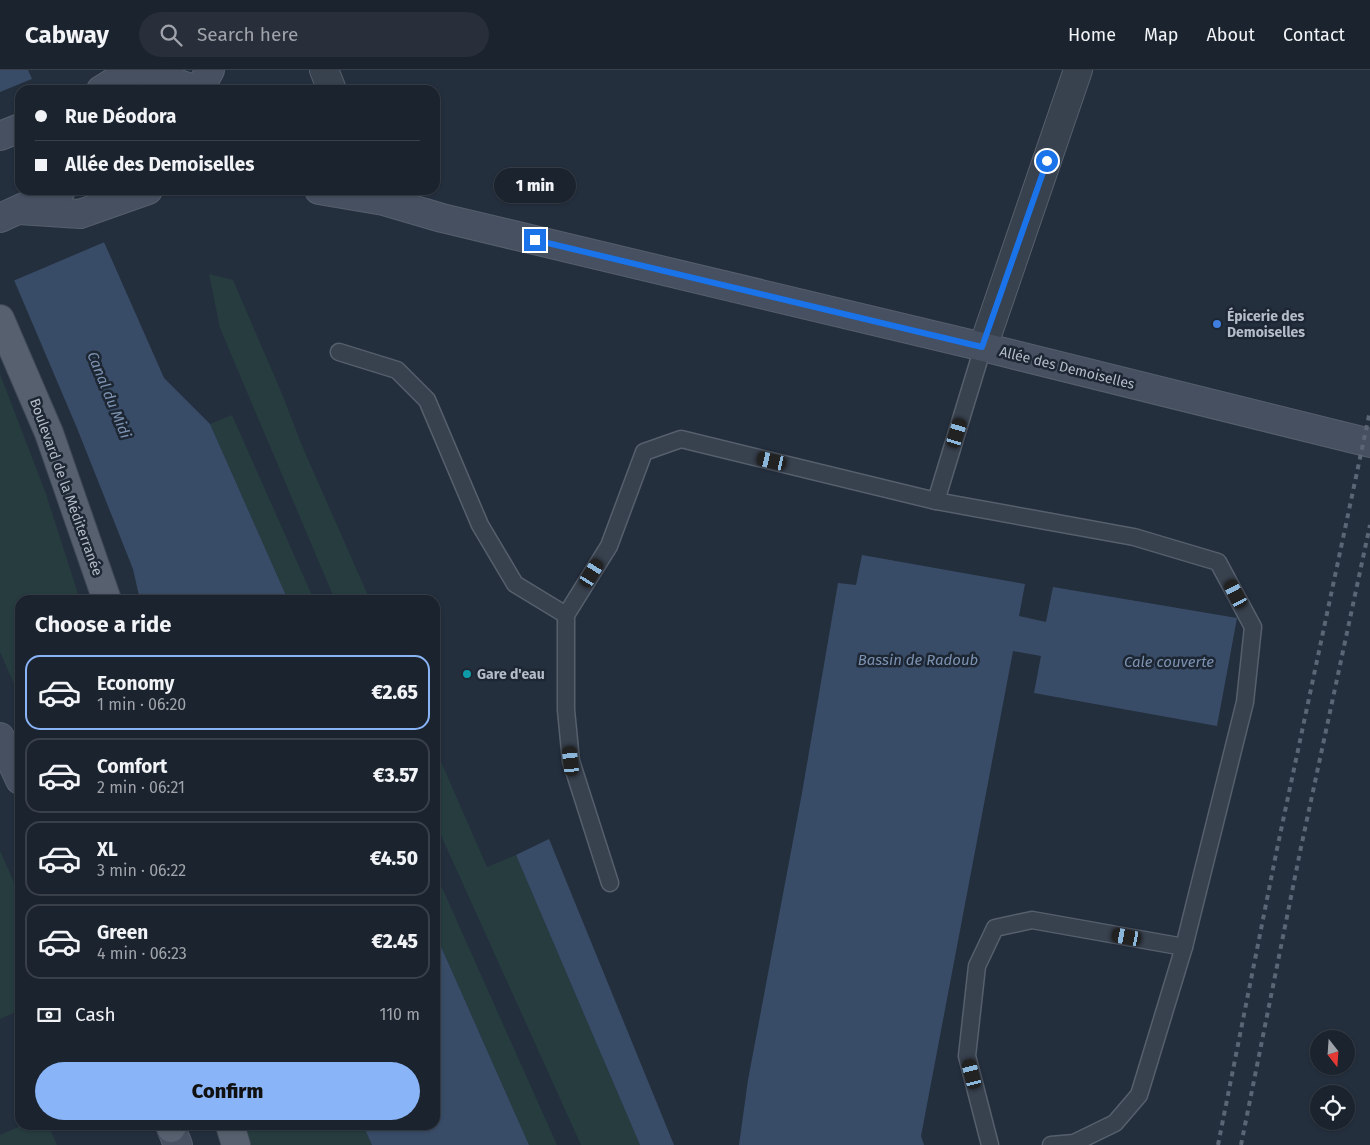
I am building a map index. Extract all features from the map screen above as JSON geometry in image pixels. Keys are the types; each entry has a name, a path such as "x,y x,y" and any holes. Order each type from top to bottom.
{"main road":[{"path":"109,85 134,70"},
{"path":"140,70 183,85"},
{"path":"200,85 210,70"},
{"path":"0,136 15,130"},
{"path":"18,206 47,195"},
{"path":"18,206 80,214 133,195"},
{"name":"Allée des Demoiselles","path":"379,195 442,218 982,347 1370,443"},
{"name":"Boulevard de la Méditerranée","path":"0,319 49,433 105,595"},
{"path":"0,737 15,769"},
{"path":"232,1130 236,1145"}],"street":[{"path":"128,85 134,70"},
{"path":"324,70 330,85"},
{"path":"982,347 1078,70"}],"lane":[{"path":"936,501 982,347"},
{"path":"339,352 397,370 427,400 480,525 515,584 566,615"},
{"path":"610,883 571,761 566,710 566,615 609,546 644,452 681,439 936,501 1134,537 1218,562 1253,627 1245,702 1184,947 1139,1096 1115,1123 1074,1143 1051,1145"},
{"path":"990,1145 967,1056 977,966 995,928 1032,920 1184,947"}],"green space":[{"path":"209,274 233,280 303,448 368,595 333,595 220,328"},
{"path":"0,374 46,494 78,595 15,595 15,686 0,652"},
{"path":"232,415 312,595 286,595 210,424"},
{"path":"440,759 487,867 516,855 640,1145 581,1145 440,833"},
{"path":"0,851 15,885 15,1012 0,1019"},
{"path":"440,883 557,1145 529,1145 440,944"},
{"path":"15,1128 15,1130 50,1130 57,1145 0,1145 0,1135"},
{"path":"247,1130 365,1130 372,1145 251,1145"}],"water":[{"name":"Canal du Midi","path":"0,70 28,70 35,85 15,85 15,195 83,195 164,378 210,424 286,595 139,595 133,569 77,428 0,247"},
{"name":"Bassin de Radoub","path":"862,555 1025,584 1019,616 1046,622 1053,587 1237,618 1217,726 1034,693 1041,656 1013,651 921,1136 924,1145 739,1145 748,1080 802,793 838,583 856,585"},
{"path":"549,839 674,1145 640,1145 516,855"},
{"path":"440,944 529,1145 372,1145 365,1130 440,1130"}],"pier":[{"path":"34,78 37,85 17,85"},
{"path":"15,86 15,195 86,195 107,241 13,281 0,253 0,92"}],"railway":[{"path":"1218,1145 1277,849 1370,411"},
{"path":"1241,1145 1300,852 1370,525"}],"place":[{"name":"Épicerie des Demoiselles","path":"1217,324"},
{"name":"Gare d'eau","path":"467,674"}],"route":[{"path":"535,240 982,347 1047,161"}],"water label":[{"name":"Cale couverte","path":"1169,662"}]}
